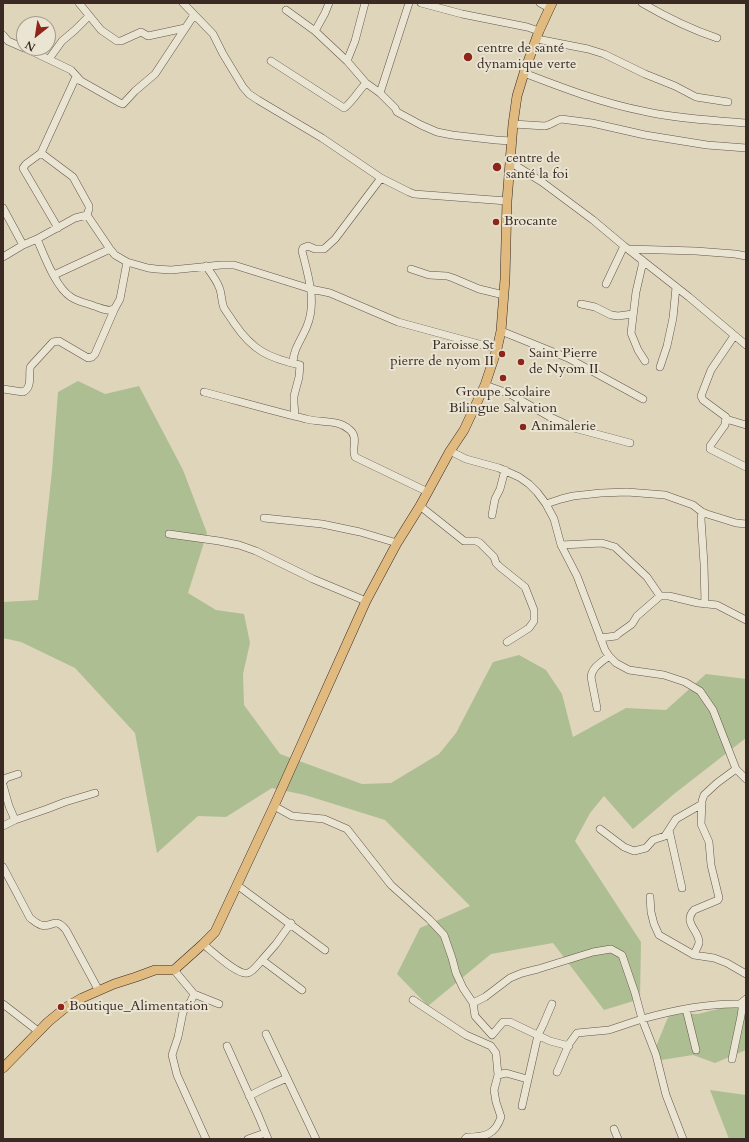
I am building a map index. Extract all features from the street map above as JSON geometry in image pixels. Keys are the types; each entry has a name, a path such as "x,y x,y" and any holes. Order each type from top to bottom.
{"main road":[{"path":"3,1068 38,1031 65,1008 82,998 114,984 155,970 174,970 215,932 274,806 366,601 397,542 420,506 450,450 464,430 485,385 497,349 501,331 511,141 517,96 538,35 551,5"}],"street":[{"path":"79,3 101,30 117,41 121,41 141,32 148,36 185,28"},
{"path":"183,3 213,34 243,87 250,94 322,138 381,178 414,194 507,201"},
{"path":"315,31 329,3"},
{"path":"347,61 355,41 365,3"},
{"path":"380,93 409,3"},
{"path":"421,3 462,14 527,28 538,35 588,48 604,54 696,96 728,102"},
{"path":"540,3 551,5"},
{"path":"642,3 673,21 717,38"},
{"path":"286,10 315,31 347,61 366,83 380,93 399,114 437,132 511,141"},
{"path":"58,228 23,168 41,153 75,79 123,104 135,91 155,74 194,15"},
{"path":"48,59 62,42 89,16"},
{"path":"3,35 8,41 16,44"},
{"path":"41,56 71,70 81,81"},
{"path":"271,61 344,108 366,83"},
{"path":"524,73 571,92 643,111 680,118 746,123"},
{"path":"513,124 545,126 561,119 592,123 645,135 707,145 746,148"},
{"path":"41,153 72,177 89,206 87,215"},
{"path":"510,162 566,199 746,345"},
{"path":"292,363 294,353 309,319 311,305 311,289 302,248 308,246 315,249 324,249 335,239 381,178"},
{"path":"3,208 23,244"},
{"path":"3,257 23,244 37,239 75,218 87,215"},
{"path":"87,215 115,255 127,262 148,268 171,270 221,265 234,266 311,289 330,293 398,322 497,349"},
{"path":"37,239 48,266 64,292 70,297 106,310 112,310 115,308"},
{"path":"626,248 696,250 746,256"},
{"path":"606,284 626,248"},
{"path":"54,275 110,249"},
{"path":"642,260 631,333 639,353 645,361"},
{"path":"3,388 26,391 29,386 31,366 53,342 59,341 88,358 95,354 120,298 127,262"},
{"path":"206,266 220,288 222,303 225,309 240,332 258,350 285,362 300,365 299,377 294,396 295,416"},
{"path":"412,269 429,275 447,276 479,289 504,295"},
{"path":"660,368 667,346 673,318 676,287"},
{"path":"581,304 595,307 611,315 618,316 633,314"},
{"path":"501,331 568,358 643,399"},
{"path":"734,336 711,370 701,396 703,400 724,414 726,417 726,425 710,446 710,449 746,467"},
{"path":"485,385 510,394 550,417 574,428 630,443"},
{"path":"204,392 308,420 333,422 343,426 351,430 354,434 355,457 387,471 428,492"},
{"path":"726,419 746,425"},
{"path":"450,450 466,459 505,470 530,484 546,504 555,523 561,545 577,576 600,638 609,656 621,666 629,670 664,675 685,682 700,691 713,710 736,769 746,779"},
{"path":"492,515 495,499 500,489 505,470"},
{"path":"546,504 561,498 601,493 627,492 670,496 693,505 702,512 736,523 746,524"},
{"path":"420,506 464,541 476,541 480,543 494,557 496,563 500,567 525,587 534,610 534,621 529,628 507,642"},
{"path":"702,512 704,604"},
{"path":"264,518 322,524 397,542"},
{"path":"169,534 239,545 256,551 313,579 366,601"},
{"path":"561,545 602,543 615,547 647,577 660,596"},
{"path":"600,638 616,636 632,624 637,616 660,596 669,596 704,604 717,605 746,620"},
{"path":"597,708 591,677 592,672 609,656"},
{"path":"694,955 699,942 690,920 691,913 694,910 718,900 719,898 711,866 709,842 701,824 702,801 704,795 736,769"},
{"path":"15,820 9,806 3,784 6,778 18,774"},
{"path":"3,826 15,820 65,802 95,793"},
{"path":"600,829 624,848 634,852 646,848 653,840 665,836 676,820 702,804"},
{"path":"274,806 292,816 324,819 347,829 391,885 429,918 444,934 456,973 463,988 473,1003 475,1016 492,1035 503,1022 510,1022 550,1041 569,1046"},
{"path":"669,830 682,888"},
{"path":"3,867 30,918 42,925 57,923 62,924 99,991"},
{"path":"237,885 325,950"},
{"path":"650,897 651,912 659,935 694,955 714,958 727,963 746,974"},
{"path":"203,944 235,969 242,973 247,973 252,971 276,944 290,923"},
{"path":"473,1003 485,998 510,978 522,973 593,952 611,949 622,955 642,1019 656,1055 666,1095 684,1139"},
{"path":"262,960 302,990"},
{"path":"174,970 194,994 219,1004"},
{"path":"194,994 183,1012 178,1037 172,1054 178,1075 206,1139"},
{"path":"413,1000 450,1026 491,1046 496,1053 498,1075 494,1090 501,1117 499,1125 492,1133 476,1137 467,1137 465,1139"},
{"path":"557,1072 577,1033 609,1030 671,1011 720,1004 740,1004 744,1000"},
{"path":"732,1060 744,1000"},
{"path":"3,1004 38,1031"},
{"path":"522,1106 538,1035 552,1004"},
{"path":"686,1009 696,1050"},
{"path":"266,1034 316,1139"},
{"path":"227,1046 250,1096 266,1136 248,1139"},
{"path":"498,1075 506,1073 527,1079"},
{"path":"250,1096 287,1078"},
{"path":"614,1129 618,1139"}],"green space":[{"path":"78,381 105,394 139,386 183,470 207,533 188,593 216,610 244,614 250,643 243,674 244,705 280,754 362,784 391,783 439,754 456,733 493,662 519,655 546,670 562,694 573,737 626,708 666,710 706,674 746,679 746,738 674,794 633,829 604,796 590,813 575,841 641,942 640,999 604,1010 553,943 491,954 428,1006 397,974 420,928 470,906 385,820 305,795 272,788 226,817 198,816 157,853 135,733 75,668 21,642 3,638 3,602 38,600 52,471 58,392"},
{"path":"746,1002 746,1050 715,1063 693,1055 661,1060 655,1049 670,1014 698,1014"},
{"path":"710,1090 746,1095 746,1139 729,1139"}],"place":[{"name":"centre de santé dynamique verte","path":"468,57"},
{"name":"centre de santé la foi","path":"497,167"},
{"name":"Brocante","path":"496,222"},
{"name":"Paroisse St pierre de nyom II","path":"502,354"},
{"name":"Saint Pierre de Nyom II","path":"521,362"},
{"name":"Groupe Scolaire Bilingue Salvation","path":"503,378"},
{"name":"Animalerie","path":"523,427"},
{"name":"Boutique_Alimentation","path":"61,1007"}]}
